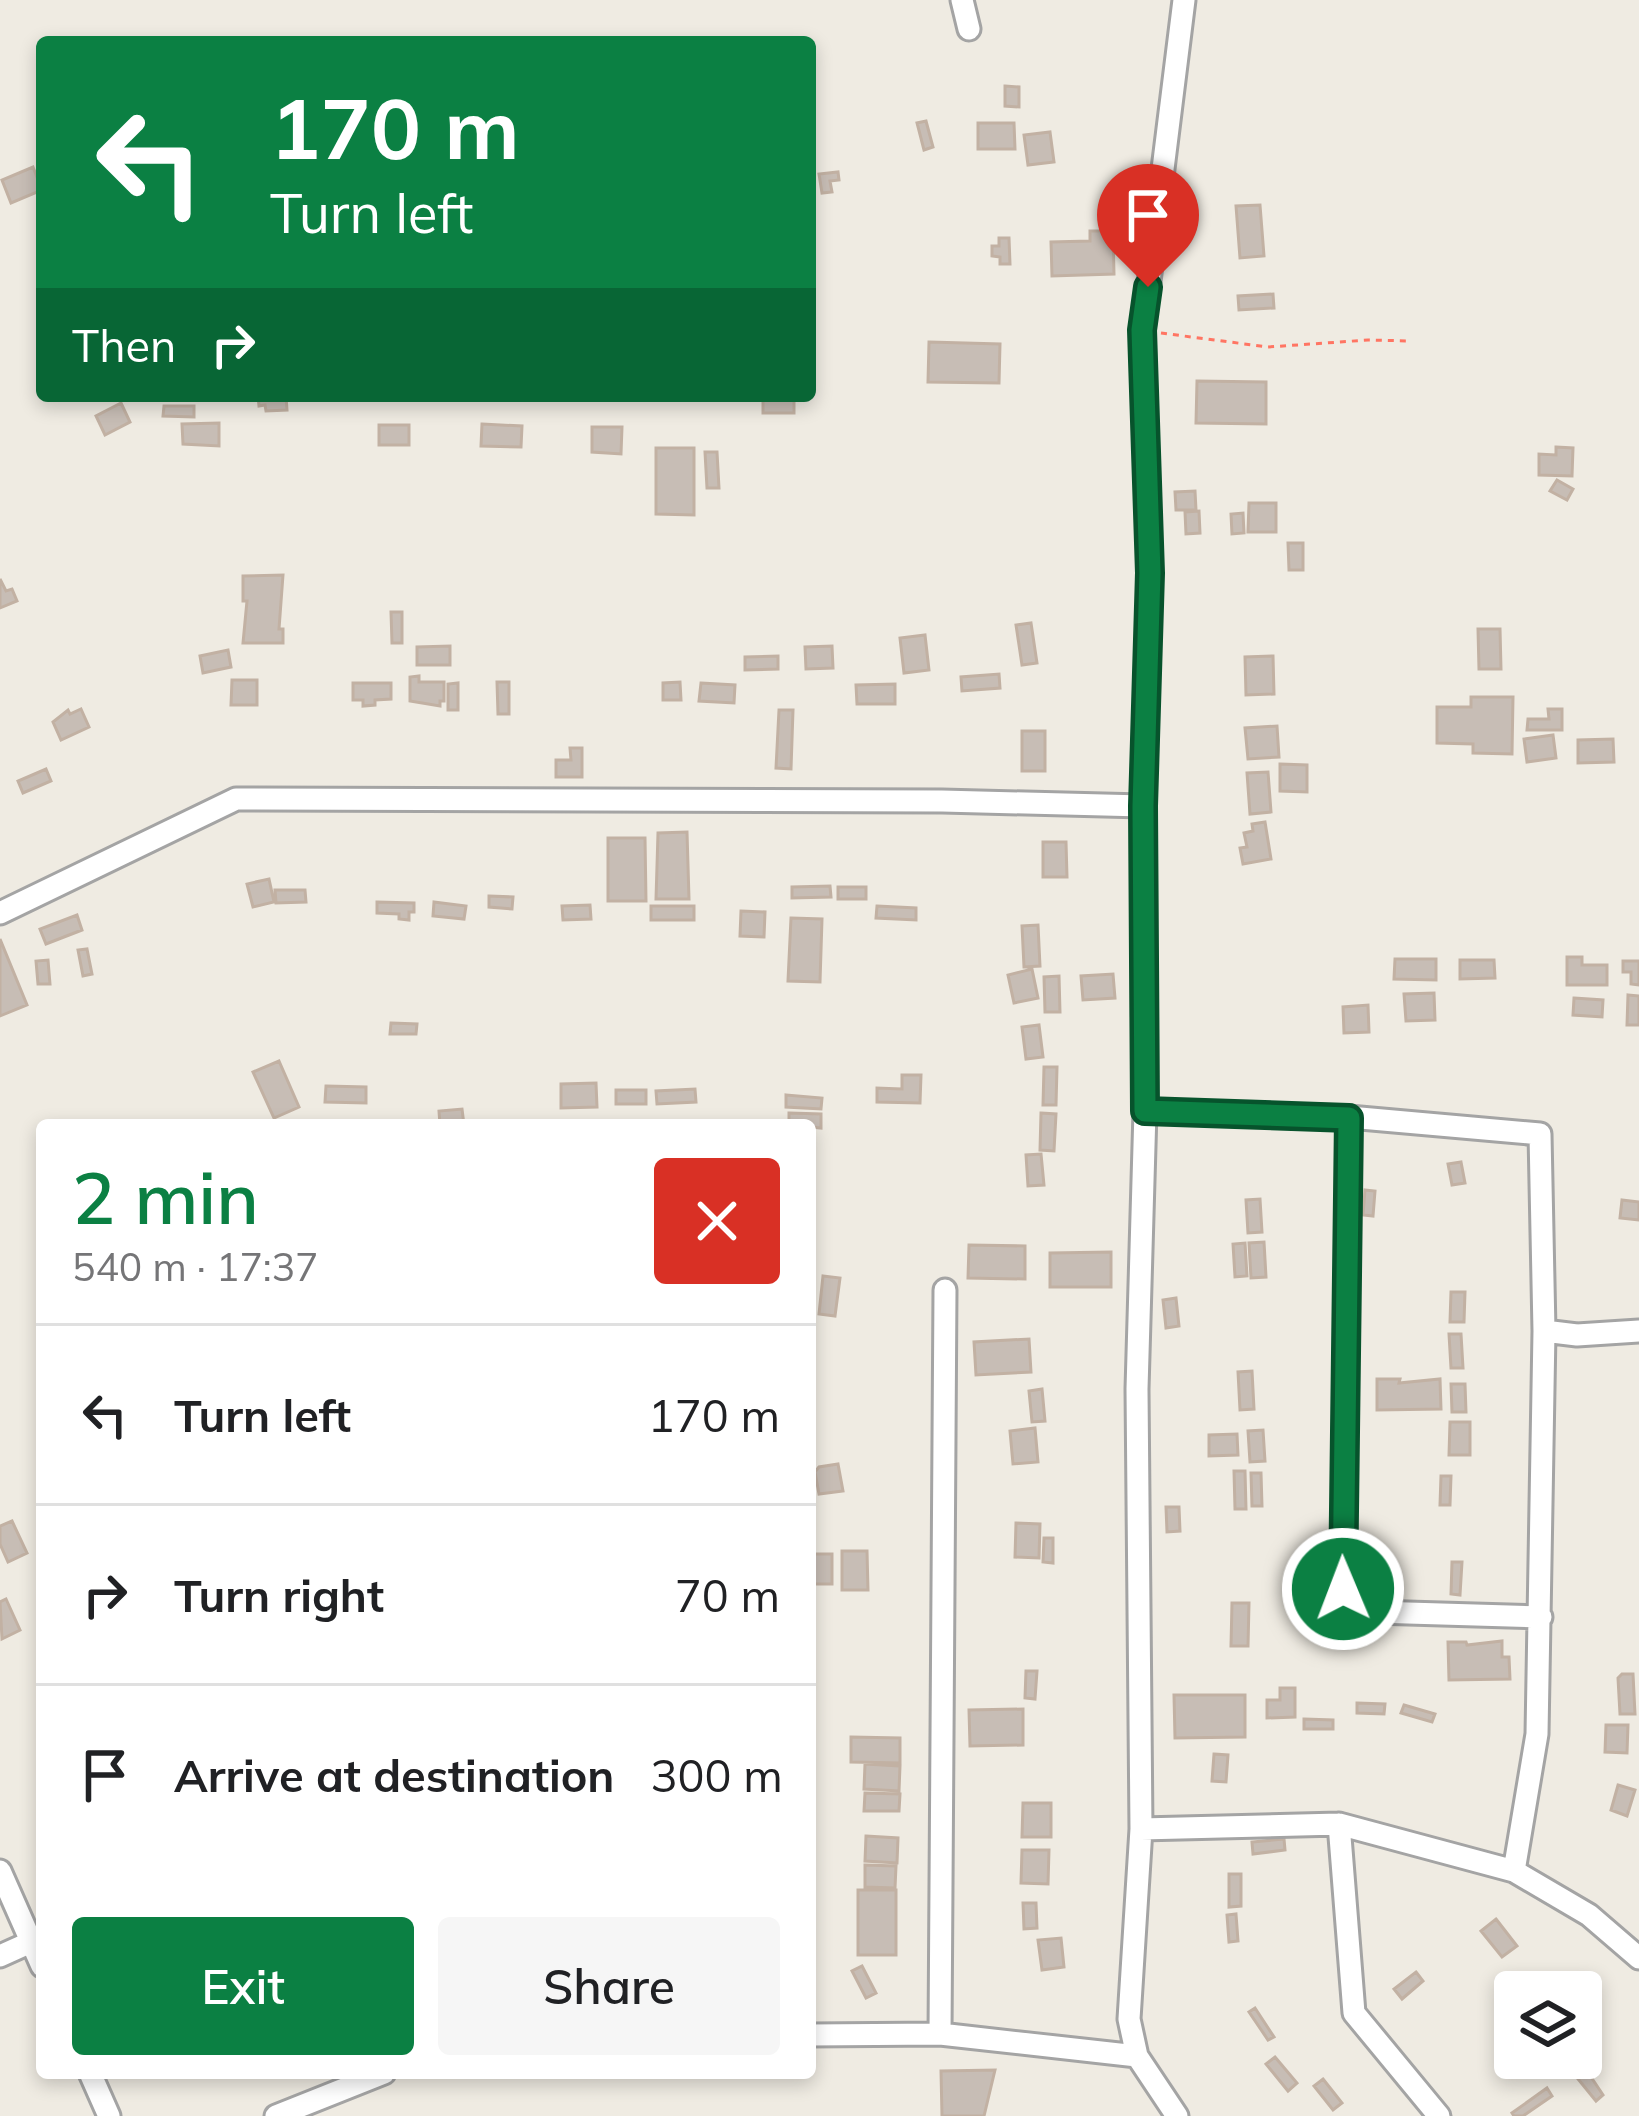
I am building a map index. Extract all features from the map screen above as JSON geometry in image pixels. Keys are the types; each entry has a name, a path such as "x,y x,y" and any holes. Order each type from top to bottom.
{"street":[{"path":"962,0 969,29"},
{"path":"1177,2116 1138,2056 1129,2007 1141,1828 1137,1389 1150,573 1142,330 1184,0"},
{"path":"0,913 236,799 1143,806"},
{"path":"1145,1111 1349,1118 1540,1134 1544,1331 1538,1734 1514,1871"},
{"path":"1349,1118 1343,1589 1354,1606 1374,1612 1541,1617"},
{"path":"940,2034 945,1290"},
{"path":"1544,1331 1577,1335 1639,1331"},
{"path":"1141,1828 1340,1824 1514,1871 1589,1915 1639,1958"},
{"path":"1340,1824 1354,2013 1438,2116"},
{"path":"0,1870 36,1952"},
{"path":"0,1956 32,1942"},
{"path":"816,2035 940,2034 1138,2056"},
{"path":"93,2079 109,2116"},
{"path":"276,2116 369,2079"}],"path":[{"path":"1142,330 1268,347 1410,341"}],"building":[{"path":"1005,86 1019,87 1019,107 1005,106"},
{"path":"926,121 933,147 924,150 917,123"},
{"path":"978,123 1014,123 1015,149 978,149"},
{"path":"1050,132 1054,162 1028,165 1024,135"},
{"path":"33,167 36,193 11,203 2,180"},
{"path":"838,172 839,180 830,181 832,192 822,193 819,174"},
{"path":"1260,205 1264,256 1240,258 1236,206"},
{"path":"1090,231 1113,231 1114,274 1052,276 1051,242 1090,241"},
{"path":"999,238 1009,238 1010,264 1000,264 1000,257 992,256 992,246 999,246"},
{"path":"1273,294 1274,308 1239,310 1238,296"},
{"path":"929,342 1000,344 999,383 928,382"},
{"path":"1197,381 1266,382 1266,424 1196,423"},
{"path":"259,402 286,402 287,410 266,411 265,405"},
{"path":"763,402 794,402 794,413 763,413"},
{"path":"121,403 130,422 105,435 96,416"},
{"path":"164,406 194,406 194,417 163,416"},
{"path":"219,423 219,446 183,444 182,424"},
{"path":"482,424 522,426 521,447 481,446"},
{"path":"379,425 409,425 409,445 379,445"},
{"path":"592,427 622,427 621,454 592,452"},
{"path":"1556,447 1573,448 1572,476 1539,475 1539,454 1556,455"},
{"path":"656,448 694,448 694,515 656,514"},
{"path":"705,452 717,452 719,488 707,488"},
{"path":"1557,480 1573,489 1567,500 1550,491"},
{"path":"1195,491 1196,510 1176,510 1175,492"},
{"path":"1249,503 1276,503 1276,532 1248,532"},
{"path":"1199,511 1200,533 1186,534 1185,512"},
{"path":"1243,513 1244,533 1232,534 1231,514"},
{"path":"1288,543 1303,543 1303,570 1289,570"},
{"path":"283,575 279,629 283,629 283,643 243,643 247,601 243,601 243,576"},
{"path":"0,579 17,601 0,608"},
{"path":"391,612 402,612 402,643 392,643"},
{"path":"1031,623 1037,663 1022,665 1016,625"},
{"path":"1478,629 1500,629 1501,669 1479,669"},
{"path":"925,635 929,670 904,673 900,638"},
{"path":"450,646 450,665 417,665 417,647"},
{"path":"832,646 833,668 806,669 805,647"},
{"path":"228,650 231,667 203,673 200,656"},
{"path":"778,656 778,669 745,670 745,657"},
{"path":"1273,656 1274,694 1246,695 1245,657"},
{"path":"999,674 1000,688 962,691 961,677"},
{"path":"419,676 419,682 444,682 440,706 410,701 410,677"},
{"path":"232,680 257,680 257,705 231,705"},
{"path":"497,682 509,682 509,714 498,714"},
{"path":"680,682 681,700 663,700 663,683"},
{"path":"353,683 391,683 391,699 363,706 363,700 353,700"},
{"path":"458,683 458,710 448,710 448,684"},
{"path":"701,683 735,685 734,703 699,701"},
{"path":"895,684 895,704 857,704 856,685"},
{"path":"1471,697 1513,697 1512,754 1473,753 1473,744 1437,743 1437,707 1471,707"},
{"path":"81,709 89,727 61,740 53,722 68,710 70,714"},
{"path":"1548,709 1562,709 1562,730 1527,730 1528,719 1549,719"},
{"path":"779,710 793,710 791,769 776,768"},
{"path":"1277,726 1279,757 1248,759 1245,728"},
{"path":"1022,731 1045,731 1045,771 1022,771"},
{"path":"1553,735 1556,758 1527,762 1524,739"},
{"path":"1613,739 1614,762 1578,763 1578,740"},
{"path":"570,748 582,748 582,777 556,777 556,760 571,760"},
{"path":"1280,764 1307,765 1307,792 1280,791"},
{"path":"46,769 51,781 23,793 18,781"},
{"path":"1268,772 1271,812 1250,814 1247,773"},
{"path":"1265,822 1271,859 1243,864 1244,833 1253,831 1252,824"},
{"path":"687,832 689,899 656,899 658,833"},
{"path":"608,838 645,838 646,901 608,901"},
{"path":"1043,842 1066,842 1067,877 1043,877"},
{"path":"269,879 274,902 253,907 247,884"},
{"path":"830,886 831,897 792,898 792,887"},
{"path":"838,887 866,887 866,899 838,899"},
{"path":"275,890 305,890 306,902 276,903"},
{"path":"489,896 513,897 512,909 489,907"},
{"path":"377,902 414,903 414,912 409,912 409,920 399,919 399,914 377,913"},
{"path":"434,902 466,906 464,919 433,916"},
{"path":"590,905 591,919 563,920 562,906"},
{"path":"651,906 694,906 694,920 651,920"},
{"path":"877,906 916,908 916,920 876,918"},
{"path":"741,911 765,912 764,937 740,936"},
{"path":"77,915 82,930 46,944 40,929"},
{"path":"791,918 822,919 820,982 788,981"},
{"path":"1038,925 1040,966 1024,967 1022,926"},
{"path":"0,939 27,1005 0,1016"},
{"path":"87,949 92,974 83,976 78,950"},
{"path":"1567,957 1582,957 1582,965 1607,965 1607,985 1567,985"},
{"path":"1395,959 1436,959 1436,980 1394,979"},
{"path":"48,960 50,984 38,984 36,961"},
{"path":"1460,960 1494,960 1495,978 1460,979"},
{"path":"1623,961 1639,961 1639,985 1631,984 1631,972 1623,972"},
{"path":"1032,969 1038,998 1014,1003 1008,975"},
{"path":"1113,974 1115,998 1083,1000 1081,976"},
{"path":"1059,976 1060,1012 1045,1012 1044,977"},
{"path":"1434,993 1435,1020 1406,1021 1404,994"},
{"path":"1628,995 1639,996 1639,1025 1627,1025"},
{"path":"1574,998 1603,1000 1602,1017 1573,1015"},
{"path":"1368,1005 1369,1032 1344,1033 1343,1007"},
{"path":"391,1023 417,1024 416,1034 390,1034"},
{"path":"1039,1025 1043,1057 1026,1059 1022,1027"},
{"path":"279,1061 299,1107 274,1118 253,1072"},
{"path":"1044,1067 1057,1067 1056,1105 1043,1105"},
{"path":"902,1075 921,1075 920,1103 877,1102 877,1088 902,1089"},
{"path":"596,1083 597,1107 561,1108 561,1084"},
{"path":"326,1086 366,1087 366,1103 325,1102"},
{"path":"695,1089 696,1102 657,1104 656,1091"},
{"path":"616,1090 646,1090 646,1104 616,1104"},
{"path":"786,1095 822,1098 821,1109 786,1107"},
{"path":"462,1109 463,1119 440,1119 439,1111"},
{"path":"789,1113 821,1114 821,1128 816,1128 816,1119 789,1119"},
{"path":"1041,1113 1056,1114 1054,1151 1040,1150"},
{"path":"1041,1154 1044,1185 1028,1186 1026,1155"},
{"path":"1461,1162 1465,1183 1452,1185 1448,1164"},
{"path":"1365,1190 1375,1191 1373,1216 1363,1215"},
{"path":"1260,1199 1262,1232 1248,1233 1246,1200"},
{"path":"1622,1200 1639,1202 1639,1220 1620,1218"},
{"path":"1264,1242 1266,1277 1251,1278 1249,1243"},
{"path":"1245,1243 1247,1276 1235,1277 1233,1244"},
{"path":"969,1245 1025,1246 1025,1279 968,1278"},
{"path":"1111,1252 1111,1287 1050,1287 1050,1253"},
{"path":"823,1276 840,1278 835,1316 819,1314"},
{"path":"1451,1292 1465,1292 1464,1322 1450,1322"},
{"path":"1176,1298 1179,1326 1166,1328 1163,1300"},
{"path":"1449,1334 1461,1334 1463,1368 1451,1368"},
{"path":"1029,1339 1031,1372 976,1375 974,1342"},
{"path":"1252,1371 1254,1409 1240,1410 1238,1372"},
{"path":"1377,1379 1400,1379 1399,1383 1440,1379 1441,1409 1377,1410"},
{"path":"1451,1384 1465,1384 1466,1412 1452,1412"},
{"path":"1042,1389 1045,1421 1032,1422 1029,1391"},
{"path":"1450,1422 1470,1422 1470,1455 1449,1455"},
{"path":"1035,1428 1038,1462 1013,1464 1010,1431"},
{"path":"1263,1430 1265,1461 1250,1462 1248,1431"},
{"path":"1237,1434 1238,1455 1209,1456 1209,1435"},
{"path":"838,1464 843,1491 819,1494 819,1467"},
{"path":"1234,1471 1245,1471 1246,1509 1235,1509"},
{"path":"1251,1473 1261,1473 1262,1506 1252,1506"},
{"path":"1441,1476 1451,1476 1450,1505 1440,1505"},
{"path":"1166,1507 1179,1507 1180,1531 1167,1532"},
{"path":"12,1521 27,1553 8,1562 0,1544 0,1526"},
{"path":"1016,1523 1040,1524 1039,1558 1015,1557"},
{"path":"1044,1538 1053,1538 1053,1563 1043,1562"},
{"path":"842,1551 867,1551 868,1590 842,1590"},
{"path":"816,1554 832,1554 832,1584 816,1584"},
{"path":"1452,1562 1462,1562 1460,1595 1451,1594"},
{"path":"6,1599 20,1630 2,1639 0,1602"},
{"path":"1232,1603 1249,1603 1248,1646 1231,1646"},
{"path":"1502,1641 1510,1679 1449,1680 1448,1642"},
{"path":"1026,1671 1037,1671 1035,1699 1025,1698"},
{"path":"1633,1674 1635,1714 1620,1714 1618,1678"},
{"path":"1280,1688 1295,1688 1295,1717 1267,1718 1267,1700 1280,1700"},
{"path":"1174,1695 1245,1695 1245,1737 1175,1738"},
{"path":"1357,1703 1385,1704 1384,1714 1357,1713"},
{"path":"1404,1705 1435,1714 1432,1722 1401,1713"},
{"path":"1023,1709 1023,1745 970,1746 969,1710"},
{"path":"1304,1719 1333,1720 1333,1729 1304,1729"},
{"path":"1606,1725 1628,1725 1627,1753 1605,1752"},
{"path":"851,1737 900,1738 900,1763 851,1762"},
{"path":"1214,1754 1228,1755 1226,1782 1212,1781"},
{"path":"865,1764 900,1766 899,1791 864,1789"},
{"path":"1618,1785 1635,1790 1627,1816 1611,1810"},
{"path":"865,1793 900,1794 899,1811 864,1811"},
{"path":"1023,1803 1051,1803 1051,1837 1022,1837"},
{"path":"866,1836 898,1838 897,1863 865,1861"},
{"path":"1284,1839 1285,1850 1253,1854 1252,1842"},
{"path":"1022,1850 1049,1850 1048,1884 1021,1883"},
{"path":"865,1865 896,1866 895,1888 865,1887"},
{"path":"1229,1874 1241,1874 1241,1906 1229,1907"},
{"path":"858,1890 896,1890 896,1955 858,1955"},
{"path":"1023,1903 1036,1903 1037,1928 1024,1929"},
{"path":"1236,1914 1238,1941 1229,1942 1227,1915"},
{"path":"1496,1919 1517,1946 1502,1957 1481,1931"},
{"path":"1061,1938 1064,1967 1042,1970 1038,1940"},
{"path":"862,1966 876,1993 866,1998 852,1971"},
{"path":"1416,1972 1423,1981 1402,1999 1394,1989"},
{"path":"1255,2008 1274,2037 1268,2040 1249,2012"},
{"path":"1275,2057 1297,2083 1288,2091 1266,2064"},
{"path":"995,2070 984,2116 942,2116 941,2071"},
{"path":"1323,2079 1342,2103 1333,2110 1314,2086"},
{"path":"1578,2079 1592,2079 1603,2095 1596,2101"},
{"path":"1547,2088 1552,2096 1523,2116 1514,2116 1512,2113"}],"route":[{"path":"1148,287 1142,330 1150,573 1143,806 1145,1111 1349,1118 1343,1589"}]}
